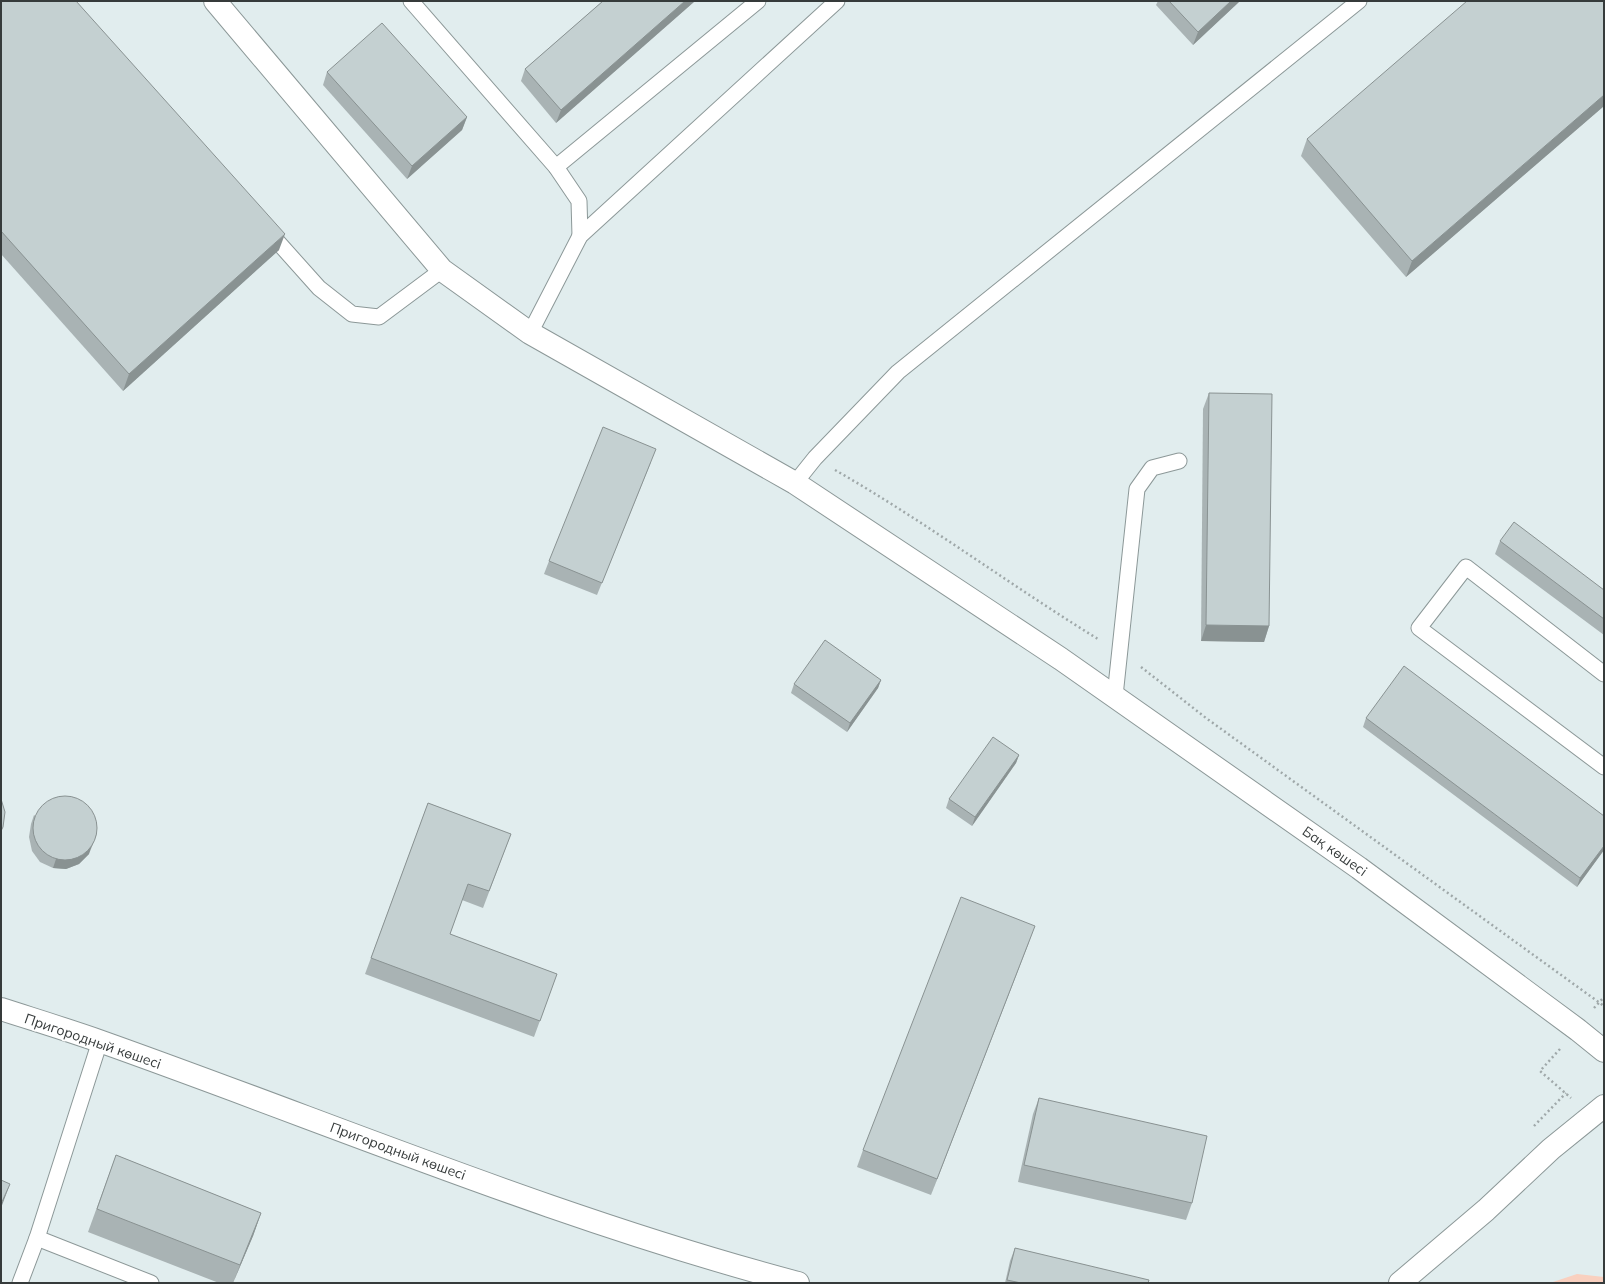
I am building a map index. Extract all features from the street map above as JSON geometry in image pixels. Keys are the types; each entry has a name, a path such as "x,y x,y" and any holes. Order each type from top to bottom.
{"street":[{"name":"Бақ көшесі","path":"215,1 442,270 530,333 795,483 1061,659 1359,868 1578,1030 1604,1051"},
{"name":"Пригородный көшесі","path":"1,1009 100,1041 410,1157 610,1227 798,1283"},
{"path":"1400,1283 1486,1210 1551,1149 1604,1106"}],"lane":[{"path":"411,1 556,167 579,201 580,236"},
{"path":"556,167 758,1"},
{"path":"530,333 580,236 837,1"},
{"path":"795,483 815,458 898,372 1359,1"},
{"path":"261,223 319,288 352,314 379,317 442,270"},
{"path":"1115,696 1137,489 1152,468 1179,460"},
{"path":"1604,674 1466,567 1419,628 1604,767"},
{"path":"20,1283 37,1238 100,1041"},
{"path":"37,1238 151,1283"}],"path":[{"path":"815,458 871,491 1057,614 1120,652 1212,723 1604,1006"},
{"path":"1599,1002 1604,997"}],"shaded area":[{"path":"1577,1274 1604,1277 1604,1283 1550,1283"}],"building":[{"path":"1,1 76,1 285,234 129,374 1,231"},
{"path":"603,1 685,1 561,110 525,69"},
{"path":"1169,1 1231,1 1198,32"},
{"path":"1467,1 1604,1 1604,95 1412,261 1307,139"},
{"path":"382,23 467,117 412,166 327,72"},
{"path":"1209,393 1272,394 1269,626 1206,625"},
{"path":"603,427 656,449 602,583 549,561"},
{"path":"1514,522 1604,590 1604,619 1500,541"},
{"path":"825,640 881,680 850,723 794,684"},
{"path":"1404,666 1604,816 1604,846 1580,878 1366,718"},
{"path":"993,737 1019,755 975,817 949,799"},
{"path":"59,796 71,796 88,805 95,816 97,828 95,840 88,851 71,860 59,860 47,855 38,846 33,834 33,822 38,810 47,801"},
{"path":"1,799 5,812 1,831"},
{"path":"428,803 511,834 489,891 468,884 450,934 557,974 540,1021 371,958"},
{"path":"961,897 1035,926 937,1179 863,1150"},
{"path":"1039,1098 1207,1136 1192,1203 1024,1165"},
{"path":"116,1155 261,1213 240,1265 97,1209"},
{"path":"1,1180 10,1184 1,1204"},
{"path":"1015,1248 1149,1280 1148,1283 1021,1283 1007,1280"}]}
